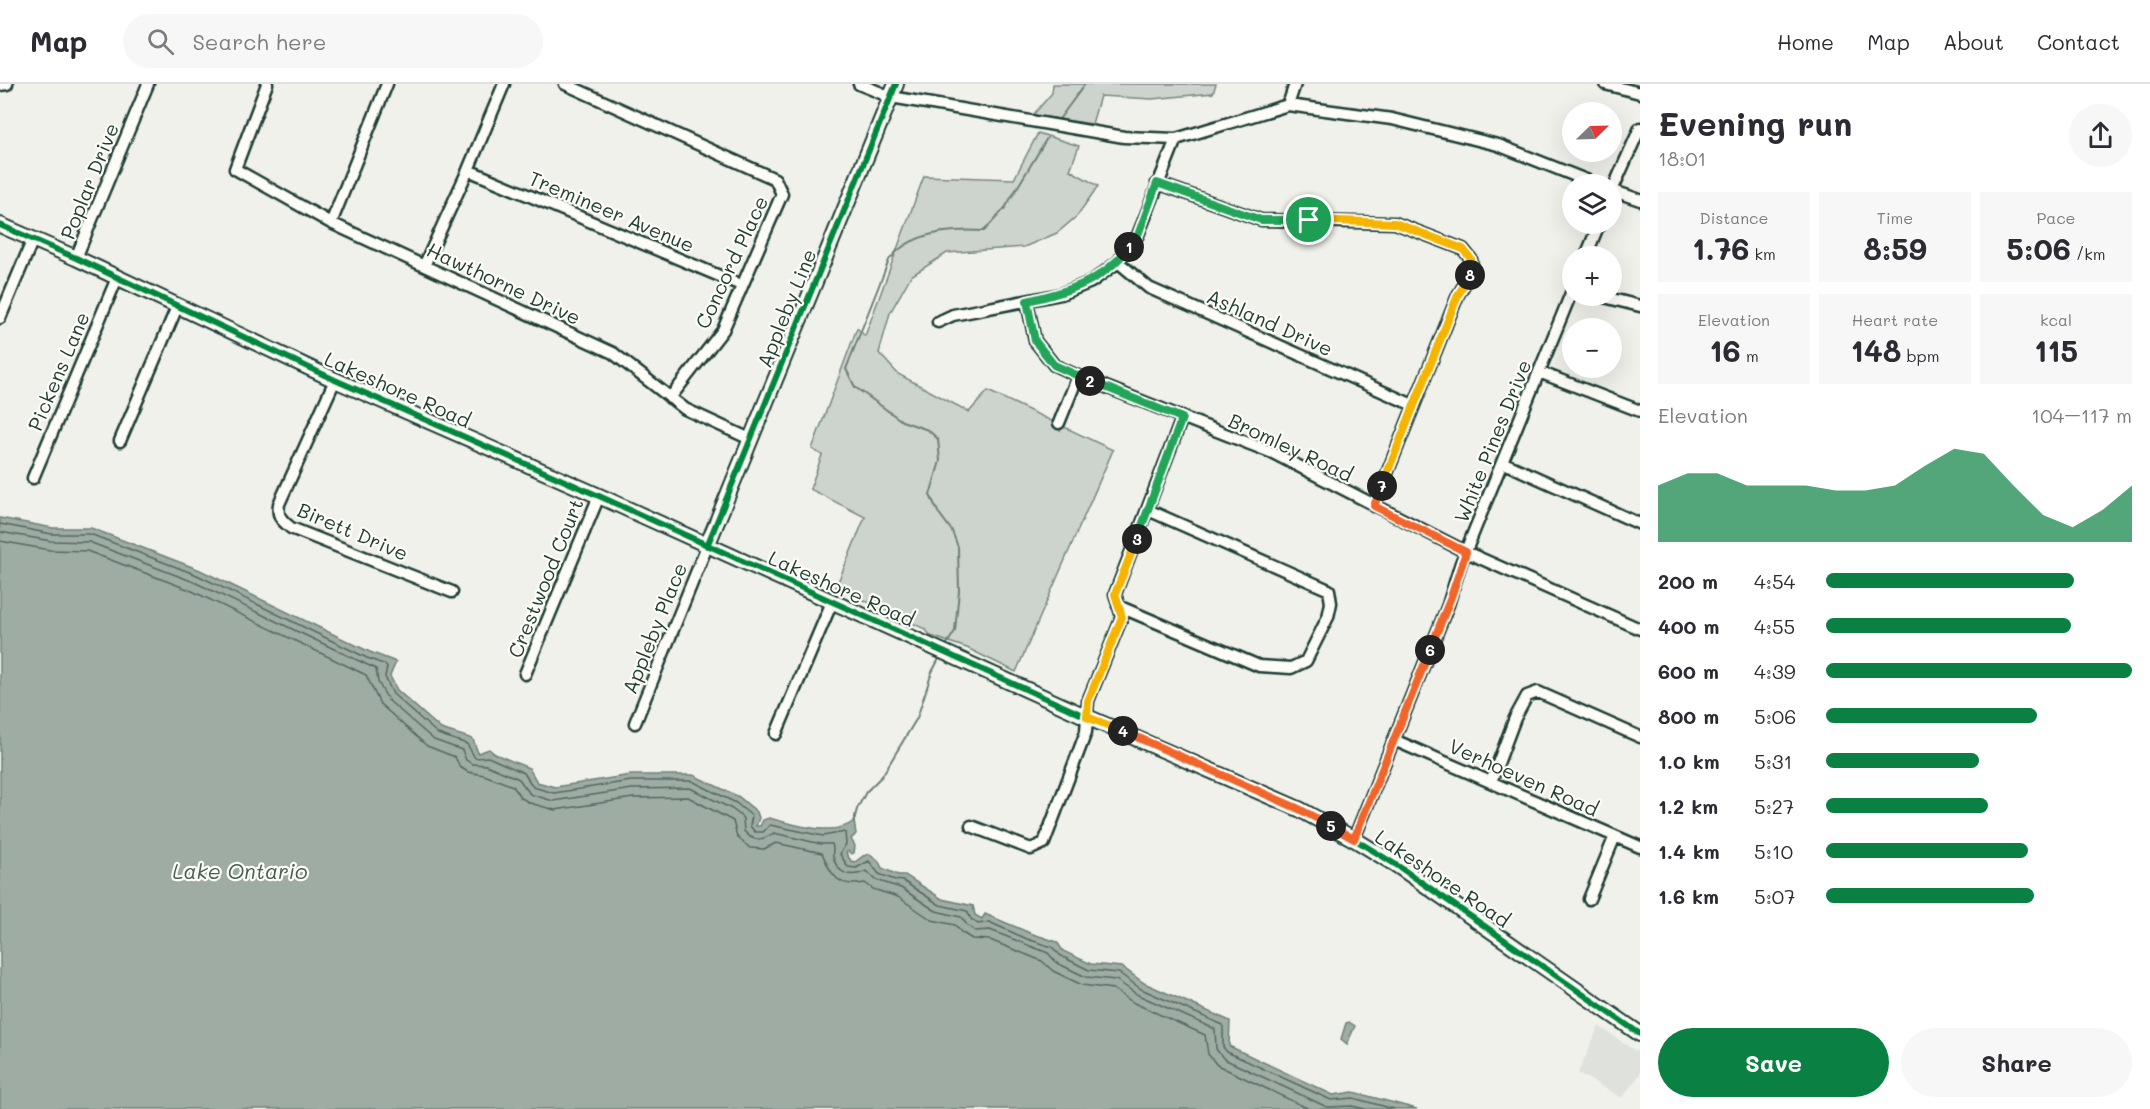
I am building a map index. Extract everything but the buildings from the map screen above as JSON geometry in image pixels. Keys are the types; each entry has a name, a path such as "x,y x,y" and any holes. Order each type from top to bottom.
{"main road":[{"name":"Appleby Line","path":"707,546 896,84"},
{"name":"Lakeshore Road","path":"0,225 76,258 335,380 599,496 1087,717 1299,809 1398,866 1640,1034"}],"street":[{"path":"0,85 7,84"},
{"name":"Poplar Drive","path":"76,258 148,84"},
{"name":"Hawthorne Drive","path":"267,84 235,170 331,223 613,353 693,414 750,439"},
{"path":"331,223 387,84"},
{"path":"424,266 504,84"},
{"name":"Concord Place","path":"564,84 776,179 782,194 723,330 670,398"},
{"path":"859,84 891,97 1124,137 1176,139 1288,105 1392,119 1498,145 1571,174"},
{"path":"1288,105 1295,84"},
{"path":"1605,84 1640,93"},
{"path":"1619,174 1640,128"},
{"path":"938,322 953,315 1061,294 1091,282 1118,262 1138,235 1176,139"},
{"name":"Tremineer Avenue","path":"468,170 741,285"},
{"path":"1157,183 1261,220 1395,223 1463,249 1471,259 1473,270 1458,295 1374,506"},
{"path":"1622,195 1640,200"},
{"path":"0,318 33,239"},
{"name":"Ashland Drive","path":"1118,262 1149,288 1413,405"},
{"name":"Pickens Lane","path":"33,478 117,278"},
{"name":"Bromley Road","path":"1027,301 1035,341 1054,365 1273,453 1466,552 1640,629"},
{"path":"1622,302 1640,306"},
{"name":"White Pines Drive","path":"1354,839 1448,605 1466,552 1566,306"},
{"path":"120,441 177,307"},
{"path":"1539,372 1640,411"},
{"path":"1059,423 1078,376"},
{"name":"Birett Drive","path":"335,380 279,504 278,513 281,520 291,528 452,592"},
{"path":"971,826 1031,849 1044,843 1086,732 1088,701 1122,617 1115,594 1182,418"},
{"path":"1502,462 1640,524"},
{"name":"Crestwood Court","path":"525,674 599,496"},
{"path":"1118,606 1259,666 1291,668 1306,661 1328,617 1331,603 1329,590 1148,510"},
{"name":"Appleby Place","path":"634,723 707,546"},
{"path":"776,734 832,602"},
{"path":"1491,782 1515,718 1527,696 1538,692 1640,737"},
{"name":"Verhoeven Road","path":"1394,740 1640,847"},
{"path":"1589,899 1615,836"}],"shaded area":[{"path":"1053,84 1216,84 1213,93 1152,99 1100,96 1092,124 1033,115 1052,93"},
{"path":"1038,133 1079,146 1070,170 1098,186 1077,216 1057,233 1024,247 947,253 911,276 890,313 879,353 898,374 969,412 988,391 1113,450 1016,672 967,648 931,636 925,629 836,587 865,517 810,489 822,455 812,449 857,328 865,336 924,176 1014,179"},
{"path":"1599,1026 1640,1054 1640,1074 1622,1098 1578,1073"}],"water":[{"name":"Lake Ontario","path":"0,518 53,528 91,528 200,570 370,652 396,662 390,676 397,690 441,729 473,739 478,753 489,749 495,754 529,768 537,782 555,787 631,775 693,775 739,797 757,812 759,818 756,826 760,826 763,820 769,818 825,829 836,829 854,821 856,834 851,839 855,846 854,853 851,854 848,851 846,853 851,861 855,862 870,854 878,860 882,868 898,875 905,875 942,899 973,906 975,915 982,919 985,914 1057,942 1063,951 1091,964 1122,967 1144,983 1230,1021 1229,1046 1333,1095 1353,1092 1417,1109 0,1109"},
{"path":"1349,1022 1355,1026 1347,1044 1341,1039 1346,1023"}],"waterway":[{"path":"1060,118 1085,84"},
{"path":"945,647 955,631 959,591 958,547 952,531 938,512 930,495 940,461 938,439 928,430 902,421 855,387 846,369 889,260 908,243 932,234 984,231 1005,208 1047,138"},
{"path":"854,821 857,809 866,792 882,776 917,718 932,672 941,655"}],"cycle path":[{"path":"707,546 896,84"},
{"path":"0,225 76,258 335,380 599,496 1087,717 1299,809 1398,866 1640,1034"}],"route":[{"path":"1157,183 1261,220 1309,220 1395,223 1463,249 1471,259 1473,270 1458,295 1374,506 1466,552 1448,605 1354,839 1299,809 1087,717 1088,701 1122,617 1115,594 1182,418 1054,365 1035,341 1027,301 1061,294 1091,282 1118,262 1138,235 1157,183"}]}
